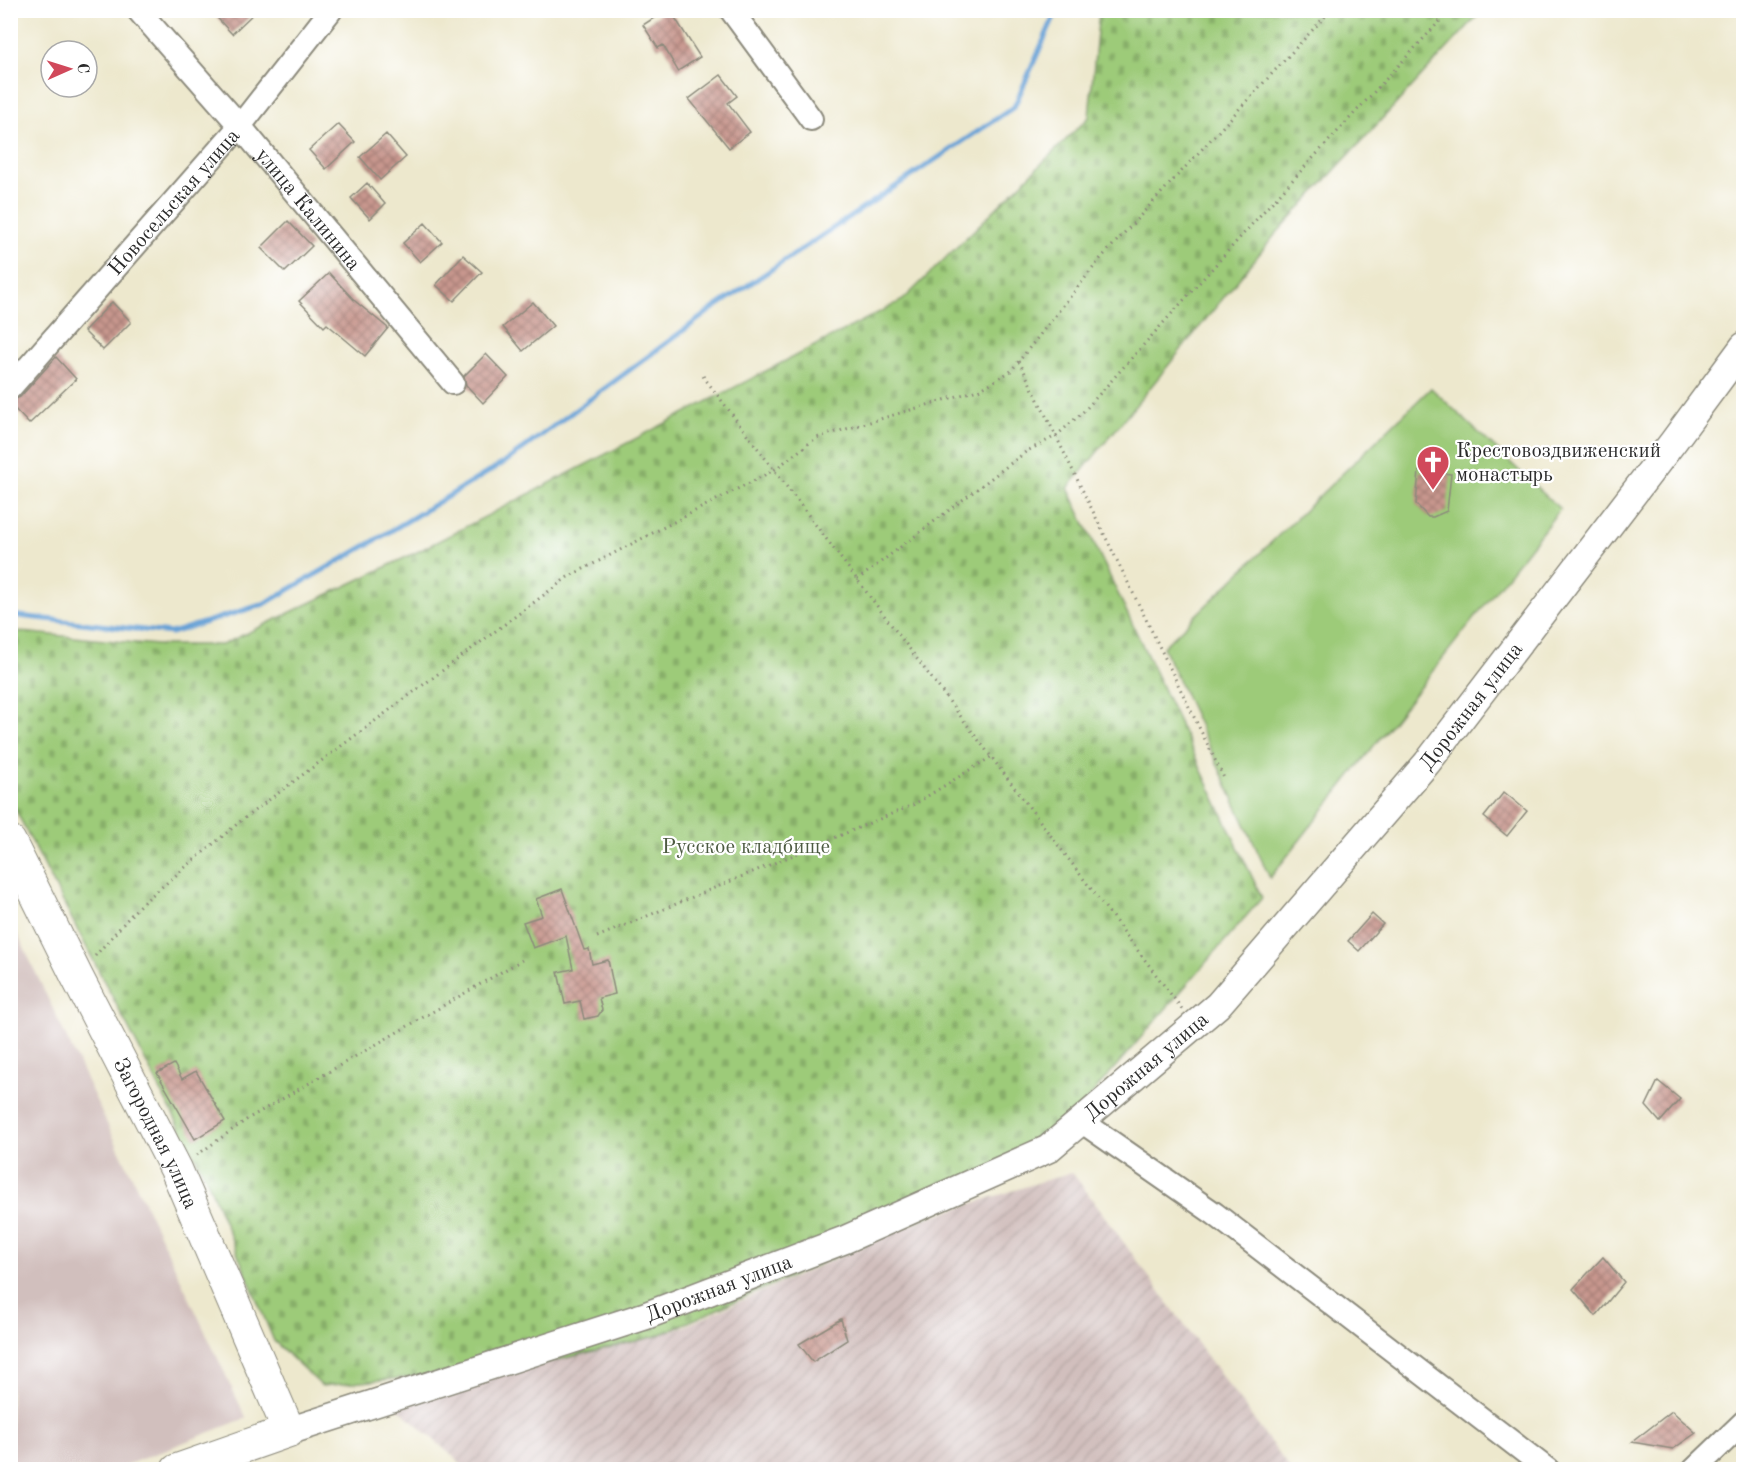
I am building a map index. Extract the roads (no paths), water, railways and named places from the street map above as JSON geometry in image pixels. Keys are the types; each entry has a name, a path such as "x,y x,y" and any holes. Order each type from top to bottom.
{"main road":[{"name":"Загородная улица","path":"10,842 176,1169 290,1431"},
{"path":"177,1470 290,1431"}],"street":[{"name":"улица Калинина","path":"138,10 240,126 453,383"},
{"name":"Новосельская улица","path":"10,388 240,126 331,10"},
{"path":"731,10 811,119"},
{"name":"Дорожная улица","path":"290,1431 645,1316 833,1244 1048,1149 1218,1005 1427,763 1673,442 1743,346"},
{"path":"1081,1121 1215,1214 1548,1470"},
{"path":"1694,1470 1743,1422"}],"waterway":[{"path":"10,615 171,633 264,604 374,541 505,462 711,310 1014,107 1057,10"}],"place":[{"name":"Крестовоздвиженский монастырь","path":"1433,491"}],"park label":[{"name":"Русское кладбище","path":"746,846"}]}
